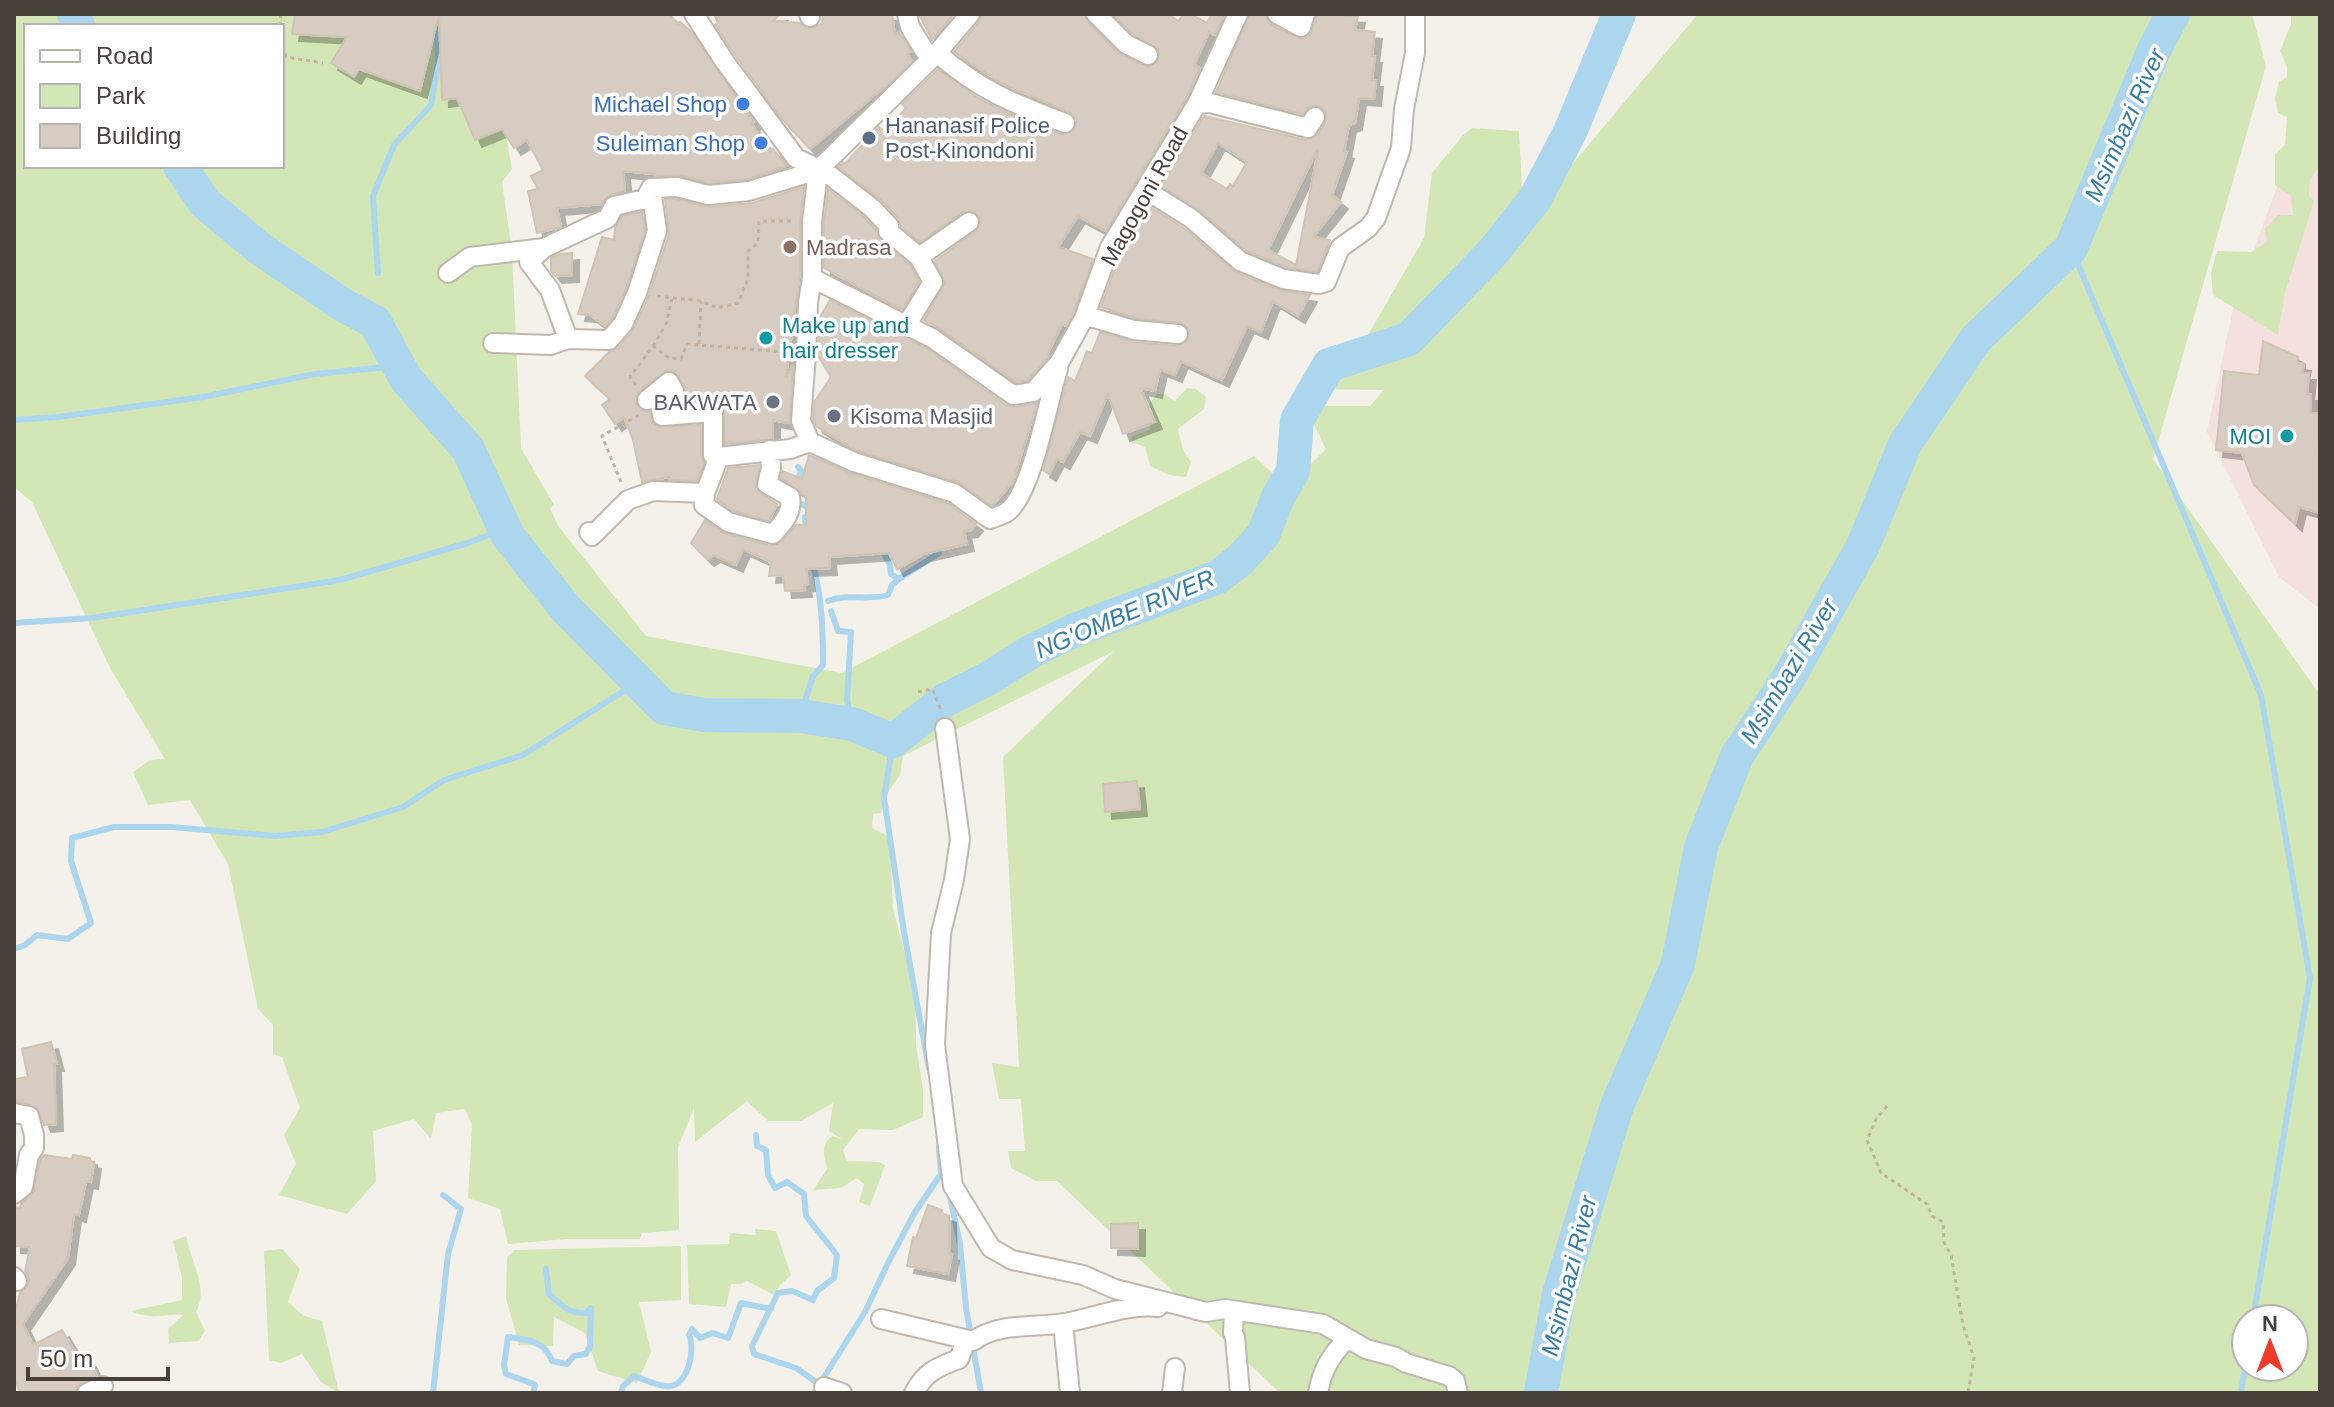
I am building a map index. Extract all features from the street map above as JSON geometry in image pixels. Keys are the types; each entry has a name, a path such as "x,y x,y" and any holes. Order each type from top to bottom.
{"street":[{"path":"907,14 910,27 933,55 1005,101 1065,123"},
{"path":"651,188 677,187 708,195 749,191 818,170 970,14"},
{"path":"1096,14 1126,44 1148,55"},
{"name":"Magogoni Road","path":"812,278 932,338 1013,395 1033,392 1059,363 1084,318 1110,247 1197,104 1238,14"},
{"path":"1277,14 1301,27 1305,14"},
{"path":"1146,190 1192,219 1240,261 1283,279 1319,284 1326,282 1340,248 1368,228 1376,218 1401,148 1404,109 1415,53 1415,14"},
{"path":"700,16 796,158 827,173 872,208 889,226 888,231 919,257 933,282 906,326"},
{"path":"1197,104 1210,103 1308,128 1315,117"},
{"path":"818,170 812,222 812,278 801,421 810,442 854,462 954,493 990,519 1008,512 1020,496 1037,454 1059,363"},
{"path":"568,339 550,290 529,262 544,248 608,218 614,206 645,199 651,188"},
{"path":"493,343 551,345 568,339 609,340 623,324 637,293 657,231 651,188"},
{"path":"919,257 969,222"},
{"path":"448,273 470,257 544,248"},
{"path":"1084,318 1134,330 1178,334"},
{"path":"647,400 669,382 674,391 662,405 662,416 713,412 713,455 719,457 790,449 810,442"},
{"path":"719,457 705,493 704,505 728,522 773,534 788,517 792,501 767,484 771,468 770,450"},
{"path":"589,532 592,536 628,500 653,491 705,493"},
{"path":"945,728 960,839 941,933 935,1045 953,1186 991,1248 1012,1260 1083,1275 1115,1289 1206,1312"},
{"path":"14,1113 29,1116 34,1148 29,1155 23,1187 14,1194"},
{"path":"881,1319 973,1341 983,1334 1018,1326 1063,1323 1135,1306 1206,1312 1225,1309 1323,1324 1366,1349 1449,1376 1455,1381 1458,1393"},
{"path":"1234,1311 1233,1333 1240,1393"},
{"path":"1063,1323 1070,1393"},
{"path":"1318,1393 1326,1365 1347,1339"},
{"path":"914,1393 932,1369 959,1359 966,1340"},
{"path":"1172,1393 1175,1368"},
{"path":"824,1387 842,1393"}],"path":[{"path":"284,52 286,57 323,63"},
{"path":"637,293 701,301 717,308 738,303 748,279 748,251 758,243 759,221 812,222"},
{"path":"653,346 666,324 672,299"},
{"path":"701,301 699,344 804,354"},
{"path":"918,692 932,689 940,703 945,728"},
{"path":"1887,1106 1876,1119 1867,1140 1881,1173 1927,1204 1932,1216 1943,1222 1944,1242 1951,1255 1963,1325 1974,1358 1968,1393"}],"shaded area":[{"path":"2320,41 2320,609 2279,577 2207,432 2234,303 2279,181"}],"green space":[{"path":"14,14 470,14 503,118 512,169 502,182 512,251 521,448 554,505 550,509 559,527 646,636 842,673 1254,456 1287,487 1326,449 1305,406 1370,406 1384,390 1306,389 1364,342 1424,238 1432,173 1463,135 1472,128 1519,131 1524,222 1698,14 2252,14 2266,66 2153,459 2320,695 2320,1393 1280,1393 1057,1181 1036,1181 1011,1168 1008,1151 1025,1151 1021,1099 999,1099 992,1063 1019,1067 1003,757 1114,651 903,756 900,775 884,798 881,813 873,814 872,828 890,837 893,909 915,991 923,1117 893,1130 859,1129 843,1150 847,1161 885,1165 870,1206 859,1202 864,1184 857,1178 841,1188 813,1190 827,1169 826,1143 832,1136 842,1139 829,1131 833,1103 801,1121 768,1121 747,1101 695,1142 694,1108 678,1147 679,1230 642,1233 640,1239 567,1239 508,1244 500,1209 468,1198 472,1125 465,1109 436,1113 431,1139 414,1119 373,1131 376,1181 347,1214 279,1195 296,1164 284,1135 300,1108 282,1057 273,1054 273,1025 258,1009 228,864 190,800 148,805 133,772 150,760 165,759 110,668 32,502 14,487"},
{"path":"2291,14 2320,14 2320,165 2310,180 2309,196 2314,201 2285,293 2278,335 2213,295 2211,273 2217,251 2251,252 2267,242 2265,229 2278,215 2293,215 2291,196 2275,185 2275,154 2285,145 2287,117 2278,113 2275,98 2279,82 2287,77 2287,67 2280,51 2291,24"},
{"path":"1187,388 1196,389 1206,397 1204,409 1178,429 1183,450 1191,462 1186,477 1169,475 1150,466 1145,447 1131,442 1132,436 1149,430 1153,413 1149,404 1157,394 1164,394 1175,401"},
{"path":"755,1229 776,1231 791,1275 774,1295 747,1281 731,1284 726,1307 689,1304 687,1245 729,1244 730,1233 756,1235"},
{"path":"186,1236 200,1284 200,1303 196,1312 205,1331 199,1341 169,1343 168,1329 183,1315 151,1316 131,1311 182,1300 182,1278 173,1241"},
{"path":"681,1246 681,1300 639,1302 651,1352 637,1383 598,1371 585,1333 554,1317 553,1346 519,1345 506,1298 507,1257 515,1250"},
{"path":"282,1249 300,1269 288,1302 304,1316 322,1321 339,1393 321,1382 302,1354 281,1363 269,1360 264,1251"}],"building":[{"path":"295,14 439,14 420,91 359,69 354,77 331,63 347,37 292,34"},
{"path":"439,14 669,14 691,32 754,122 752,124 770,152 773,149 786,166 747,179 709,183 680,175 654,176 623,171 625,191 607,196 602,204 557,208 561,227 537,233 528,191 538,189 531,176 543,170 527,140 514,148 502,129 475,140 457,98 442,100"},
{"path":"714,14 780,14 773,21 800,23 808,29 822,24 823,14 892,14 895,35 899,32 911,51 907,54 912,61 810,149 781,118 735,55 715,25 718,23"},
{"path":"919,14 954,14 932,40"},
{"path":"982,14 1084,14 1118,53 1148,67 1158,61 1158,49 1133,34 1113,14 1167,14 1179,21 1183,14 1190,14 1207,23 1212,14 1225,14 1215,35 1209,32 1194,65 1200,68 1186,98 1106,231 1078,216 1058,247 1093,259 1066,326 1062,324 1049,356 1027,381 1016,382 924,320 945,283 935,261 976,231 981,222 978,215 973,211 963,212 920,242 901,226 898,218 881,200 838,167 843,162 845,164 879,127 885,132 906,108 902,104 938,69 976,97 1008,113 1061,134 1073,132 1077,120 1070,112 1003,84 954,52"},
{"path":"1250,14 1265,14 1271,25 1301,39 1308,37 1312,31 1317,14 1358,16 1355,30 1375,32 1372,56 1375,56 1372,80 1376,80 1374,99 1359,98 1355,123 1349,125 1344,151 1347,152 1332,195 1341,202 1313,237 1330,240 1317,272 1286,267 1246,251 1200,210 1161,186 1204,116 1306,140 1318,135 1325,123 1326,112 1316,105 1303,114 1216,92","holes":["1218,143 1247,162 1233,186 1230,184 1227,189 1201,173","1318,151 1296,265 1268,250"]},
{"path":"804,187 800,272 786,377 793,365 789,423 773,420 773,439 725,444 723,405 713,400 680,403 686,393 684,385 675,372 667,370 639,391 635,403 642,411 650,411 651,422 657,427 701,425 704,463 697,481 669,480 669,477 642,482 633,440 624,417 615,424 602,405 610,399 585,376 632,332 648,298 669,234 665,199 709,207 752,203"},
{"path":"828,189 864,217 876,230 880,240 910,265 919,282 902,310 824,268"},
{"path":"1149,206 1185,229 1235,272 1279,290 1310,295 1298,316 1273,301 1261,332 1247,326 1222,380 1181,361 1175,375 1160,369 1155,391 1140,388 1155,422 1123,434 1108,394 1090,436 1080,432 1063,462 1057,459 1049,474 1043,470 1068,377 1075,381 1087,351 1092,353 1100,332 1133,342 1177,346 1188,340 1189,330 1184,324 1136,318 1101,307 1121,252"},
{"path":"642,212 645,230 626,289 613,317 605,326 590,315 578,314 602,237 614,240 615,228 622,216"},
{"path":"572,253 572,275 555,276 551,271 551,258"},
{"path":"830,300 926,348 1006,405 1015,407 1037,403 1013,482 992,506 958,482 858,451 816,426 813,419 815,401 831,377 818,356 819,319"},
{"name":"MOI","path":"2263,341 2298,357 2298,363 2304,364 2302,373 2309,373 2307,394 2311,394 2310,413 2318,413 2320,513 2299,507 2295,524 2254,485 2242,453 2216,450 2224,371 2259,375"},
{"path":"809,455 850,473 949,504 976,524 971,530 964,531 967,544 924,554 897,569 889,553 829,557 830,568 806,569 808,584 804,585 805,590 785,591 783,575 769,576 771,562 743,549 736,565 714,555 707,559 691,543 705,520 724,533 771,546 782,542 796,525 806,525 806,496 781,478 782,471 802,479"},
{"path":"759,465 756,490 777,504 769,521 733,511 717,499 728,468"},
{"path":"1137,781 1140,809 1105,812 1103,784"},
{"path":"51,1042 57,1064 54,1064 56,1124 44,1125 37,1107 14,1101 14,1079 28,1077 22,1049"},
{"path":"44,1155 72,1159 73,1155 90,1158 94,1162 91,1182 86,1181 79,1215 74,1214 68,1258 23,1324 33,1345 62,1330 82,1363 89,1360 97,1376 78,1385 75,1393 21,1393 14,1380 14,1305 16,1309 20,1293 28,1285 25,1271 30,1247 14,1246 14,1207 20,1208 34,1190 40,1160"},
{"path":"928,1205 949,1216 952,1254 948,1274 907,1266 913,1237 916,1238"},
{"path":"1138,1223 1138,1249 1111,1248 1111,1224"}],"waterway":[{"name":"NG'OMBE RIVER","path":"74,14 77,24"},
{"path":"378,273 373,196 394,145 431,105 438,62 437,35 430,14"},
{"path":"181,168 205,203 259,248 343,305 375,322 406,379 468,449 508,536 567,610 664,708 704,715 800,716 852,724 893,741 945,700 989,678 1032,651 1075,630 1218,577 1241,559 1263,535 1278,497 1293,471 1297,420 1329,365 1409,339 1493,252 1535,199 1570,132 1619,14"},
{"name":"Msimbazi River","path":"1541,1393 1559,1294 1617,1106 1678,964 1701,847 1737,756 1789,677 1863,546 1905,444 1976,339 2071,248 2154,50 2173,14"},
{"path":"2071,248 2261,695 2310,978 2256,1303"},
{"path":"14,420 203,397 315,374 398,366"},
{"path":"798,467 801,471 798,482"},
{"path":"797,497 798,502 807,507 813,516 805,517 806,531"},
{"path":"14,623 92,618 340,580 468,543 504,529"},
{"path":"899,579 939,553 935,544"},
{"path":"828,601 888,595 899,579 891,574 880,546"},
{"path":"800,716 813,676 823,665 820,600 812,562"},
{"path":"831,611 838,631 851,632 847,700 852,724"},
{"path":"14,949 37,935 68,939 91,923 71,861 72,838 114,827 171,827 275,836 322,832 403,807 444,780 523,755 638,682"},
{"path":"893,741 884,798 929,1069"},
{"path":"756,1135 757,1146 766,1150 768,1175 775,1188 787,1182 804,1194 806,1216 837,1255 834,1278 817,1291 813,1300 792,1291 778,1293 752,1346 754,1354 796,1368 819,1384"},
{"path":"814,1393 865,1312 915,1212 941,1174 939,1147"},
{"path":"949,1192 960,1244 966,1308 981,1393"},
{"path":"433,1393 448,1254 461,1209 443,1195"},
{"path":"533,1393 534,1384 506,1374 504,1365 508,1337 534,1342 545,1349 552,1361 567,1364 574,1356 586,1354 590,1346 591,1308 586,1313 575,1312 558,1302 549,1294 546,1269"},
{"path":"621,1393 623,1386 634,1376 665,1386 679,1381 691,1359 689,1335 692,1329 700,1338 713,1333 728,1338 741,1303 771,1309"},
{"path":"2241,1393 2243,1383"}],"place":[{"name":"Michael Shop","path":"743,104"},
{"name":"Hananasif Police Post-Kinondoni","path":"869,138"},
{"name":"Suleiman Shop","path":"761,143"},
{"name":"Madrasa","path":"790,247"},
{"name":"Make up and hair dresser","path":"766,338"},
{"name":"BAKWATA","path":"773,402"},
{"name":"Kisoma Masjid","path":"834,416"},
{"name":"MOI","path":"2287,436"}]}
